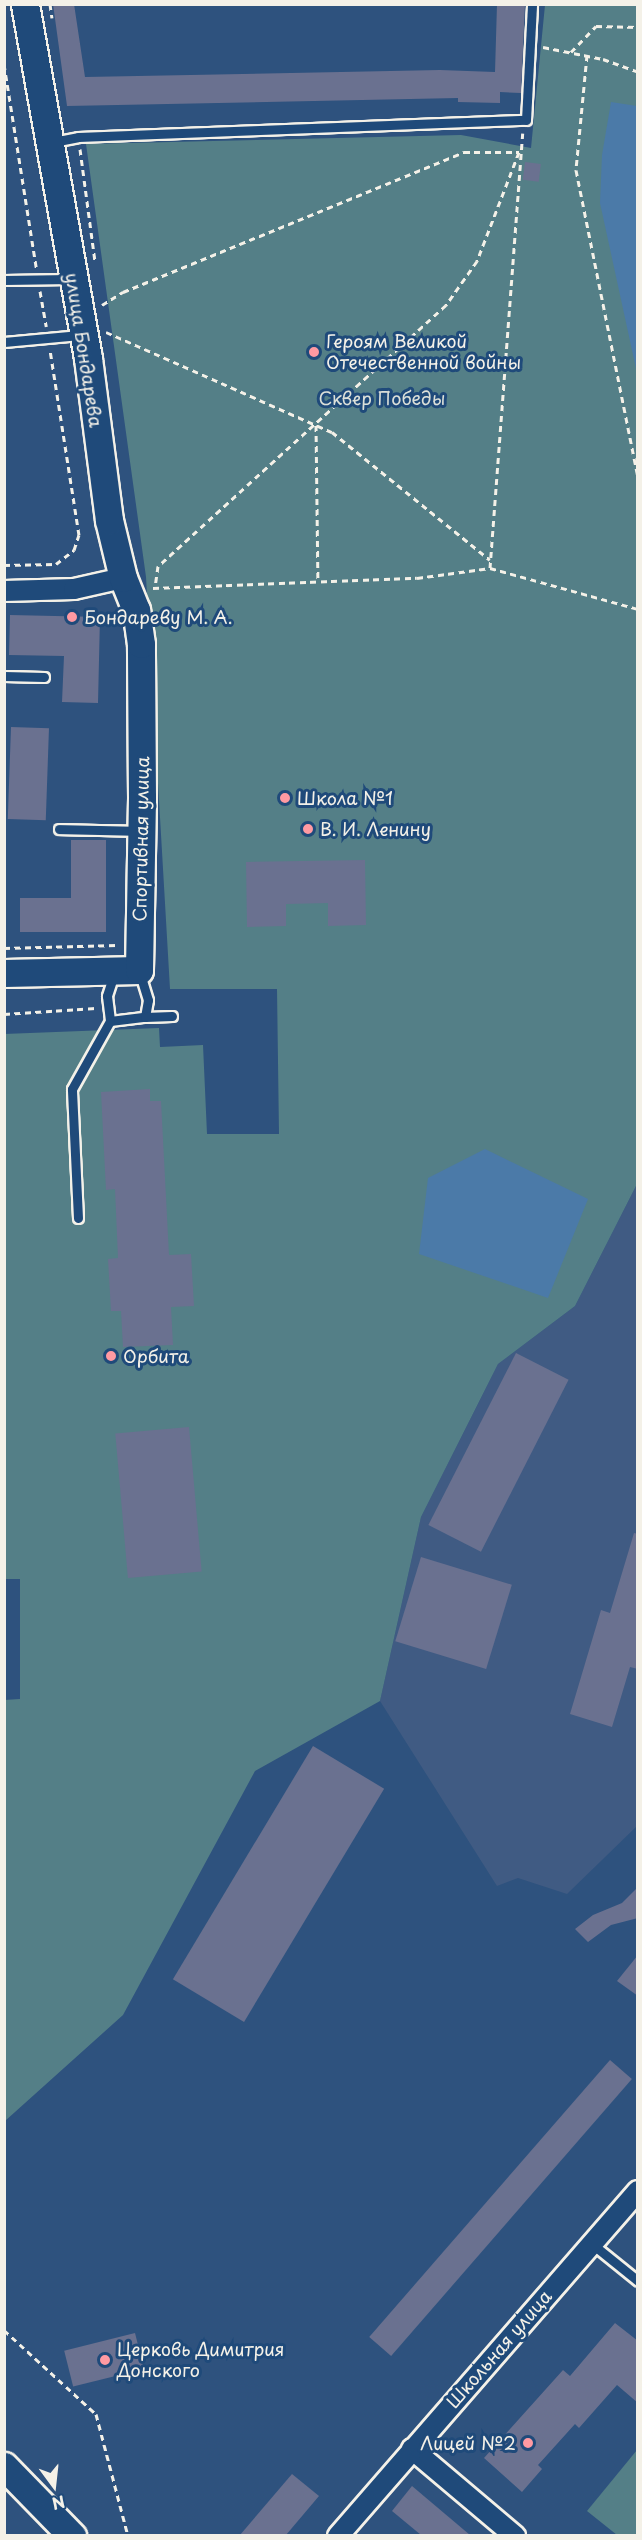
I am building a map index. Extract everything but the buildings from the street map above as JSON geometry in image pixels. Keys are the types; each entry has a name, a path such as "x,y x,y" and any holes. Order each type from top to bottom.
{"street":[{"name":"улица Бондарева","path":"25,4 73,279 94,333 109,520 123,578"},
{"path":"4,591 74,589 123,578"},
{"name":"Спортивная улица","path":"123,578 136,610 141,644 141,831 131,962"},
{"path":"4,973 131,962"},
{"name":"Школьная улица","path":"338,2535 591,2242 638,2191"},
{"path":"412,2449 515,2535"},
{"path":"4,2466 72,2535"},
{"path":"4,2491 59,2535"}],"lane":[{"path":"49,143 78,136 526,120 532,4"},
{"path":"4,280 73,279"},
{"path":"4,342 94,333"},
{"path":"4,676 45,677"},
{"path":"59,829 141,831"},
{"path":"78,1218 72,1089 110,1021 107,996 131,962"},
{"path":"131,962 148,1000 145,1017"},
{"path":"110,1021 172,1016"},
{"path":"591,2242 638,2281"}],"path":[{"path":"571,52 596,26 638,27"},
{"path":"529,44 587,55 638,72"},
{"path":"587,55 576,170 638,478"},
{"path":"490,568 519,152 526,120"},
{"path":"102,305 123,292 464,152 519,152"},
{"path":"155,588 158,566 446,305 477,261 519,152"},
{"path":"94,333 316,423 490,560"},
{"path":"316,423 318,582"},
{"path":"149,588 417,579 490,568 638,609"},
{"path":"4,948 131,962"},
{"path":"4,1014 108,1007"},
{"path":"4,2330 96,2414 128,2535"}],"shaded area":[{"path":"611,102 637,106 637,373 600,203 602,155"},
{"path":"485,1149 588,1199 548,1298 419,1254 428,1178"},
{"path":"637,1184 637,1826 567,1894 518,1878 497,1886 380,1701 421,1517 498,1364 575,1306"}],"green space":[{"name":"Сквер Победы","path":"545,5 637,5 637,1184 575,1306 498,1364 421,1517 380,1701 255,1771 123,2015 5,2121 4,1700 20,1699 20,1579 4,1579 4,1034 159,1028 160,1047 203,1045 207,1134 279,1134 277,989 170,989 146,577 86,144 461,135 531,148"},
{"path":"637,2450 637,2535 617,2535 587,2511"}],"place":[{"name":"Героям Великой Отечественной войны","path":"314,352"},
{"name":"Бондареву М. А.","path":"72,617"},
{"name":"Школа №1","path":"285,798"},
{"name":"В. И. Ленину","path":"308,829"},
{"name":"Орбита","path":"111,1356"},
{"name":"Церковь Димитрия Донского","path":"105,2360"},
{"name":"Лицей №2","path":"528,2443"}]}
